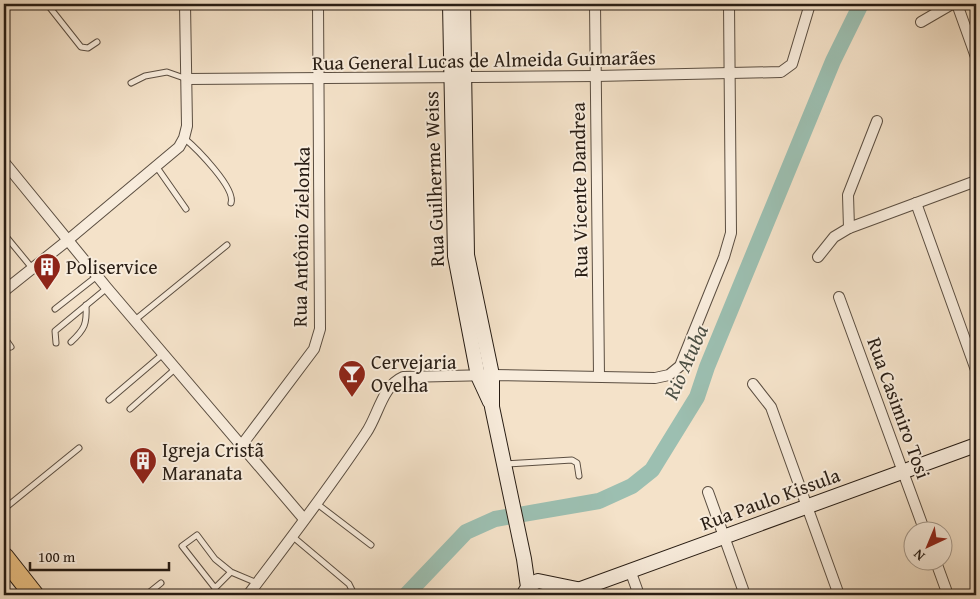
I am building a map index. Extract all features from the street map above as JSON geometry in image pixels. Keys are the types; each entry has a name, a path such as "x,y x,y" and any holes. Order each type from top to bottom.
{"highway":[{"path":"4,558 34,595"}],"street":[{"path":"4,291 156,166 178,147 184,138 187,126 185,4"},
{"name":"Rua Antônio Zielonka","path":"241,446 314,349 320,329 318,4"},
{"name":"Rua Guilherme Weiss","path":"450,4 457,77"},
{"name":"Rua Guilherme Weiss","path":"463,4 457,77 455,256 485,375 523,554 526,593"},
{"name":"Rua Vicente Dandrea","path":"595,4 599,376"},
{"path":"248,595 367,432 386,393 396,380 403,378 485,375 655,378 669,375 680,366 724,257 731,233 728,4"},
{"name":"Rua General Lucas de Almeida Guimarães","path":"187,79 596,76 781,72 792,64 810,4"},
{"path":"921,22 952,4"},
{"path":"957,4 976,57"},
{"path":"849,228 848,195 877,121"},
{"path":"4,162 175,369 304,519"},
{"path":"818,256 834,237 849,228 976,181"},
{"path":"916,203 976,370"},
{"name":"Rua Casimiro Tosi","path":"839,296 921,522"},
{"path":"753,384 771,407 839,595"},
{"name":"Rua Paulo Kissula","path":"564,595 976,446"},
{"path":"708,492 745,595"},
{"path":"523,554 532,569 551,588 552,595"},
{"path":"630,570 640,595"},
{"path":"940,572 948,595"},
{"path":"526,593 531,584 538,581 578,589"}],"lane":[{"path":"47,4 81,47 88,48 97,42"},
{"path":"131,84 145,76 167,72 187,79"},
{"path":"184,138 195,147 224,182 231,192 231,203"},
{"path":"156,166 186,209"},
{"path":"4,234 32,268"},
{"path":"135,320 227,245"},
{"path":"55,310 97,276"},
{"path":"56,343 56,331 107,288"},
{"path":"71,342 80,334 85,325 86,304"},
{"path":"4,337 11,347"},
{"path":"109,400 163,354"},
{"path":"130,409 175,369"},
{"path":"4,508 79,448"},
{"path":"503,464 572,460 577,464 579,476"},
{"path":"316,503 371,545"},
{"path":"231,572 215,588 182,546 196,535 215,559 231,572 258,583"},
{"path":"291,536 350,584 352,595"},
{"path":"146,595 161,583"}],"waterway":[{"name":"Rio Atuba","path":"406,595 466,532 495,519 599,501 632,486 652,470 697,397 707,367 833,61 861,4"}],"place":[{"name":"Poliservice","path":"47,291"},
{"name":"Cervejaria Ovelha","path":"352,398"},
{"name":"Igreja Cristã Maranata","path":"143,485"}]}
